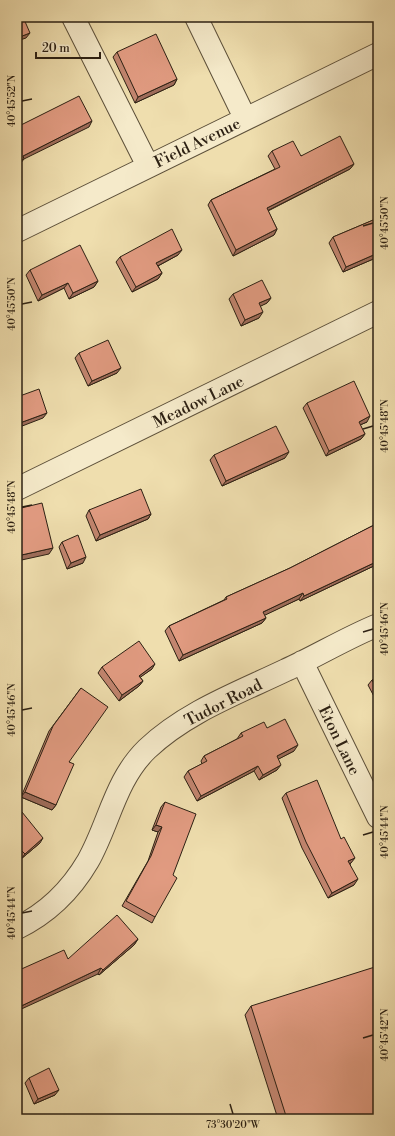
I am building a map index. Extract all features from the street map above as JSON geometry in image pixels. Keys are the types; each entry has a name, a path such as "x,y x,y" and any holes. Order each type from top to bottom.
{"street":[{"path":"73,17 148,166"},
{"path":"196,17 245,118"},
{"name":"Field Avenue","path":"17,231 378,54"},
{"name":"Meadow Lane","path":"17,489 378,312"},
{"name":"Tudor Road","path":"17,928 31,921 55,903 71,887 89,860 125,778 147,749 192,715 378,625"},
{"name":"Eton Lane","path":"302,662 378,817"}],"building":[{"path":"17,17 23,17 30,33 17,38"},
{"path":"156,34 177,79 138,97 117,52"},
{"path":"79,96 92,121 23,156 24,159 17,162 17,127"},
{"path":"340,136 354,164 267,208 277,229 236,250 211,200 280,167 272,151 293,141 301,156"},
{"path":"378,218 378,253 346,267 333,237"},
{"path":"172,229 182,250 156,263 162,273 136,287 120,257"},
{"path":"80,245 98,281 73,293 68,283 42,295 30,270"},
{"path":"262,280 271,298 259,303 263,312 245,320 233,294"},
{"path":"108,340 121,368 92,381 79,353"},
{"path":"354,381 370,416 359,422 365,434 329,451 307,403"},
{"path":"39,389 47,413 17,424 17,397"},
{"path":"276,426 289,452 226,481 214,455"},
{"path":"141,489 151,514 100,535 89,510"},
{"path":"42,503 53,548 17,556 17,509"},
{"path":"378,523 378,561 304,596 303,593 263,612 266,618 183,655 169,626 227,599 226,597 290,568"},
{"path":"78,535 86,557 71,563 62,542"},
{"path":"139,641 155,664 139,676 143,681 122,695 102,667"},
{"path":"378,677 378,691 372,680"},
{"path":"81,688 108,707 69,762 74,764 56,805 25,792 53,726"},
{"path":"285,719 298,745 277,756 281,765 263,775 258,766 201,796 188,771 207,761 204,756 243,736 241,733 264,722 267,728"},
{"path":"317,780 341,839 344,837 355,858 348,861 358,879 332,893 306,842 286,793"},
{"path":"165,802 196,814 173,875 177,878 155,917 126,901 151,856 162,827 156,825"},
{"path":"22,812 43,838 25,854 20,849 17,852 17,816"},
{"path":"117,915 138,939 103,970 101,968 17,1008 17,971 64,950 68,959"},
{"path":"378,966 378,1119 287,1119 251,1006"},
{"path":"49,1068 59,1090 38,1099 29,1078"}]}
